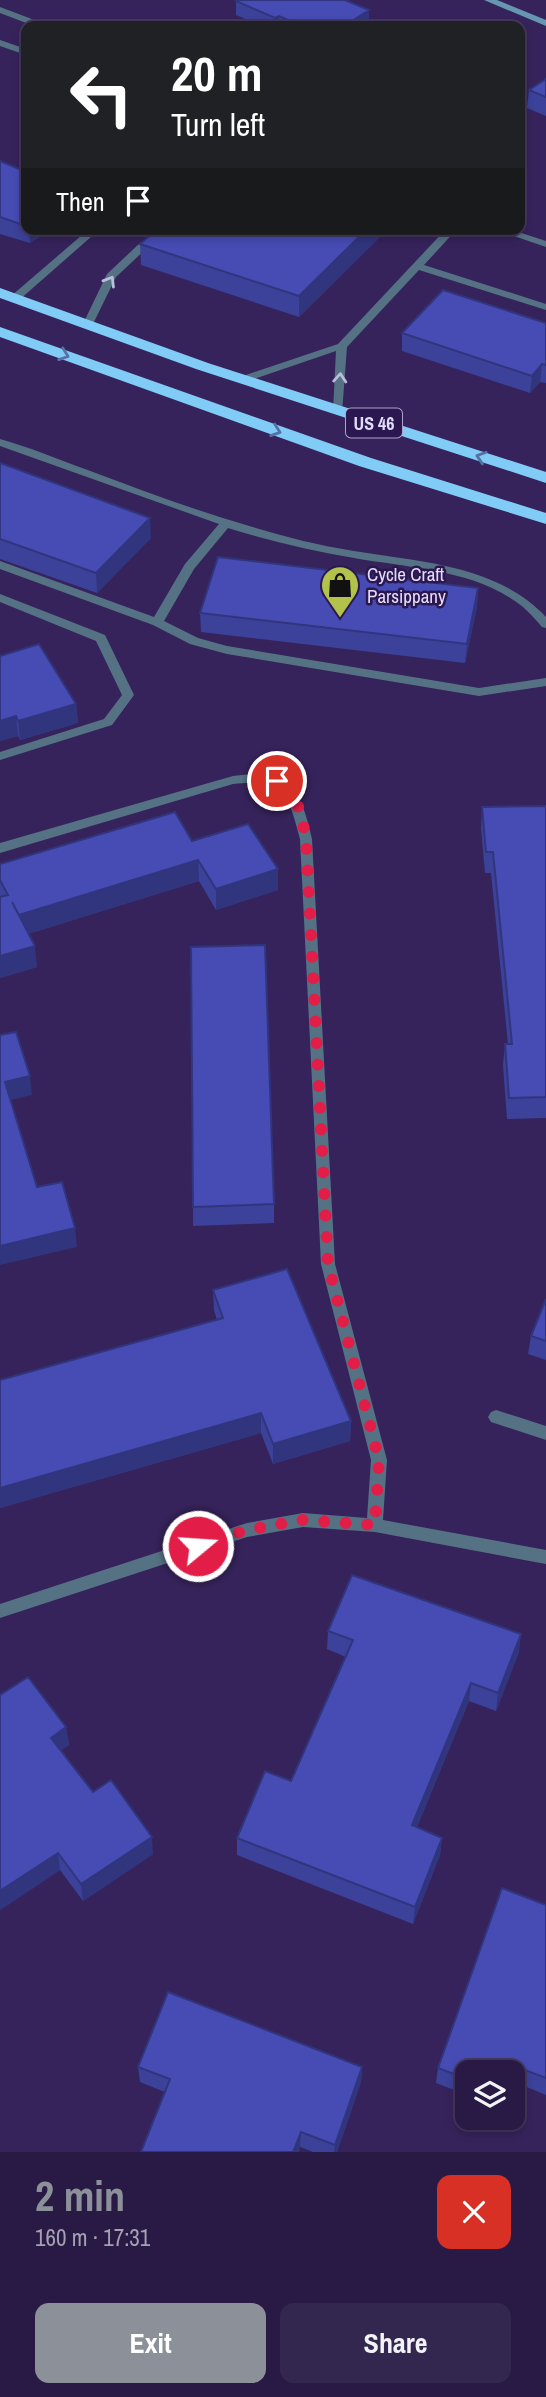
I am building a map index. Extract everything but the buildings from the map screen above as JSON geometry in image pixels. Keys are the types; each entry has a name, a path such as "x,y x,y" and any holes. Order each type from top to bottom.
{"highway":[{"name":"US 46","path":"7,296 338,411 546,478"},
{"name":"US 46","path":"0,332 365,462 546,519"}],"street":[{"path":"489,0 546,23"},
{"path":"0,10 29,21"},
{"path":"0,43 21,49"},
{"path":"7,296 87,235"},
{"path":"87,326 111,276 144,245 159,235"},
{"path":"244,379 342,346 446,235"},
{"path":"517,235 546,244"},
{"path":"418,266 546,307"},
{"path":"338,411 342,346"},
{"path":"0,442 226,523 330,550 443,569 517,597 539,614 546,624"},
{"path":"157,622 189,567 226,523"},
{"path":"0,565 157,622 194,641 227,650 479,692 546,682"},
{"path":"0,598 101,638 128,695 108,722 0,756"},
{"path":"0,848 233,780 263,778 277,781 289,789 299,804 306,839 328,1264 379,1460 375,1525"},
{"path":"496,1418 546,1433"},
{"path":"0,1611 247,1530 303,1520 375,1525 546,1557"}],"place":[{"name":"Cycle Craft Parsippany","path":"340,619"}],"route":[{"path":"198,1546 247,1530 303,1520 375,1525 379,1460 370,1416 328,1264 306,839 299,804 289,789 277,781"}]}
